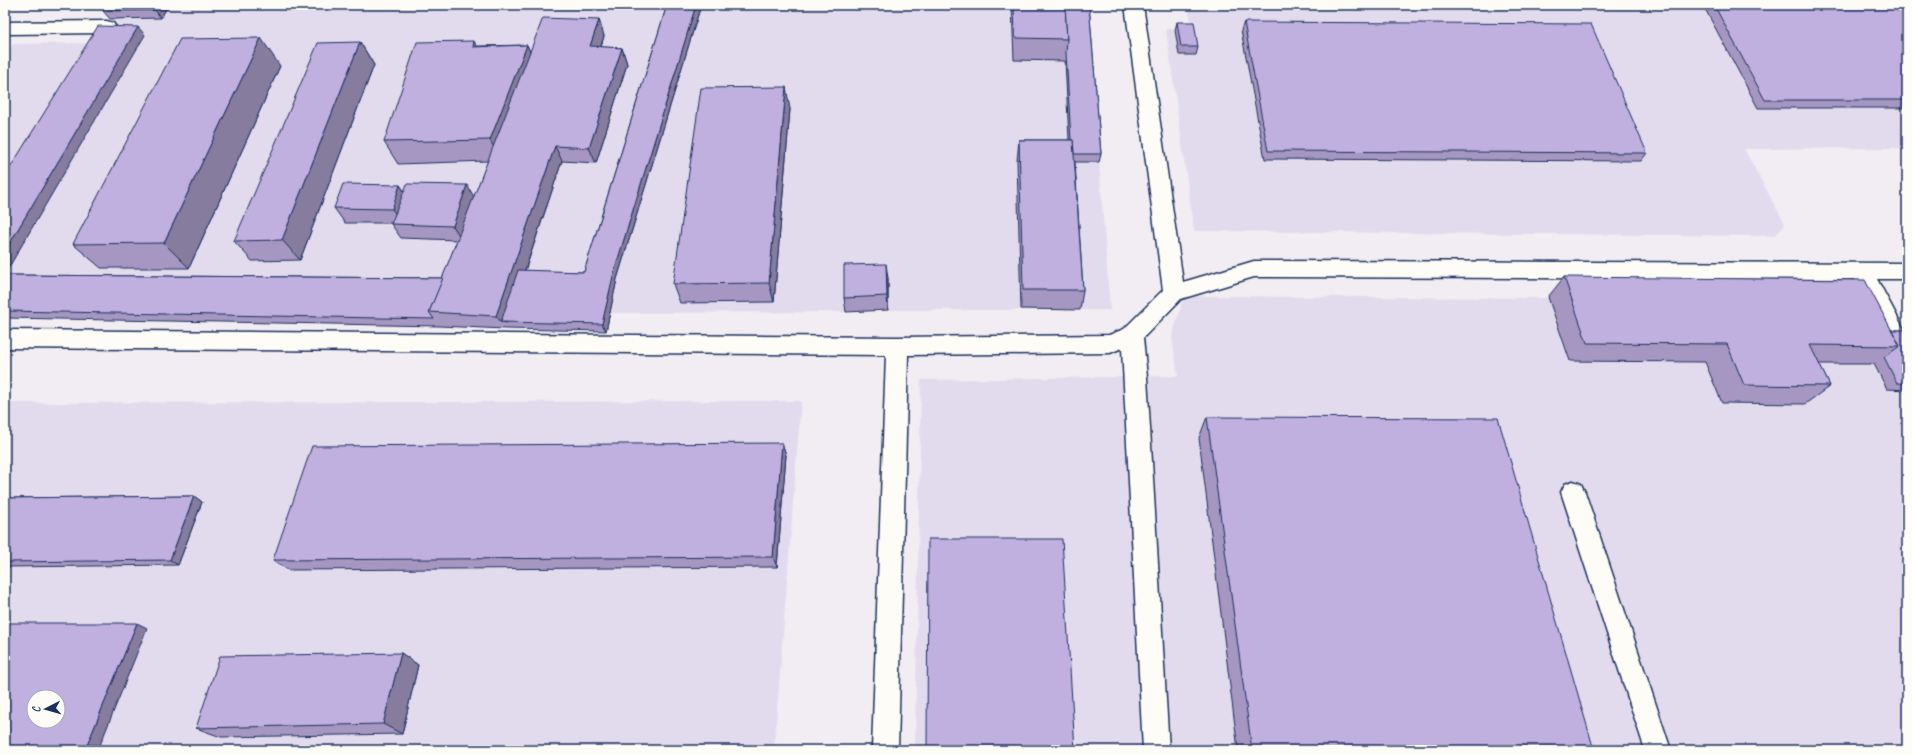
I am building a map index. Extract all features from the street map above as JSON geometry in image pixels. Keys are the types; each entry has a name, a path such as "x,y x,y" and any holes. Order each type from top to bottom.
{"lane":[{"path":"1134,5 1174,293"},
{"path":"5,28 107,27"},
{"path":"5,339 897,346 1110,344 1132,335 1174,293 1254,269 1907,271"},
{"path":"1861,270 1907,355"},
{"path":"1132,335 1136,377 1156,750"},
{"path":"885,750 897,346"},
{"path":"1573,492 1658,750"}],"shaded area":[{"path":"118,5 1061,5 1099,162 1110,310 888,310 846,312 610,313 606,331 439,326 5,318 5,57 13,44 100,43"},
{"path":"1188,5 1907,5 1907,157 1900,148 1744,149 1785,224 1775,236 1194,231 1166,29 1192,28"},
{"path":"1184,296 1841,300 1907,337 1907,750 915,750 921,380 1178,376 1172,337"},
{"path":"801,401 774,750 5,750 5,403"}],"building":[{"path":"106,5 157,5 155,10 103,11"},
{"path":"667,5 696,5 614,272 602,324 501,322 518,270 584,272"},
{"path":"1014,5 1065,5 1067,39 1015,38"},
{"path":"1065,5 1089,5 1101,154 1074,154 1073,140 1071,140"},
{"path":"1714,5 1907,5 1907,100 1765,100"},
{"path":"543,18 599,20 590,46 622,48 589,148 555,146 496,316 429,312 445,271"},
{"path":"1177,22 1194,22 1198,47 1181,47"},
{"path":"1244,22 1591,24 1647,153 1268,151"},
{"path":"98,26 138,27 5,251 5,176"},
{"path":"261,38 164,243 73,244 180,39"},
{"path":"474,41 473,47 527,45 490,140 384,142 417,42"},
{"path":"360,42 282,240 234,241 318,43"},
{"path":"786,87 769,283 673,284 701,88"},
{"path":"1019,140 1073,140 1083,290 1023,290"},
{"path":"343,184 400,185 392,209 334,208"},
{"path":"407,184 467,185 453,226 391,224"},
{"path":"886,264 887,296 844,298 844,265"},
{"path":"5,275 443,278 429,312 434,319 5,311"},
{"path":"1564,277 1865,280 1900,346 1810,345 1830,386 1744,385 1727,344 1587,343"},
{"path":"1892,330 1907,330 1907,383 1897,383 1884,357 1900,346"},
{"path":"1207,417 1498,418 1594,750 1252,750"},
{"path":"782,443 773,557 273,560 312,446"},
{"path":"194,496 170,560 5,562 5,498"},
{"path":"928,539 1062,539 1075,750 927,750"},
{"path":"5,623 137,623 85,750 5,750"},
{"path":"401,653 383,724 196,728 220,656"}]}
